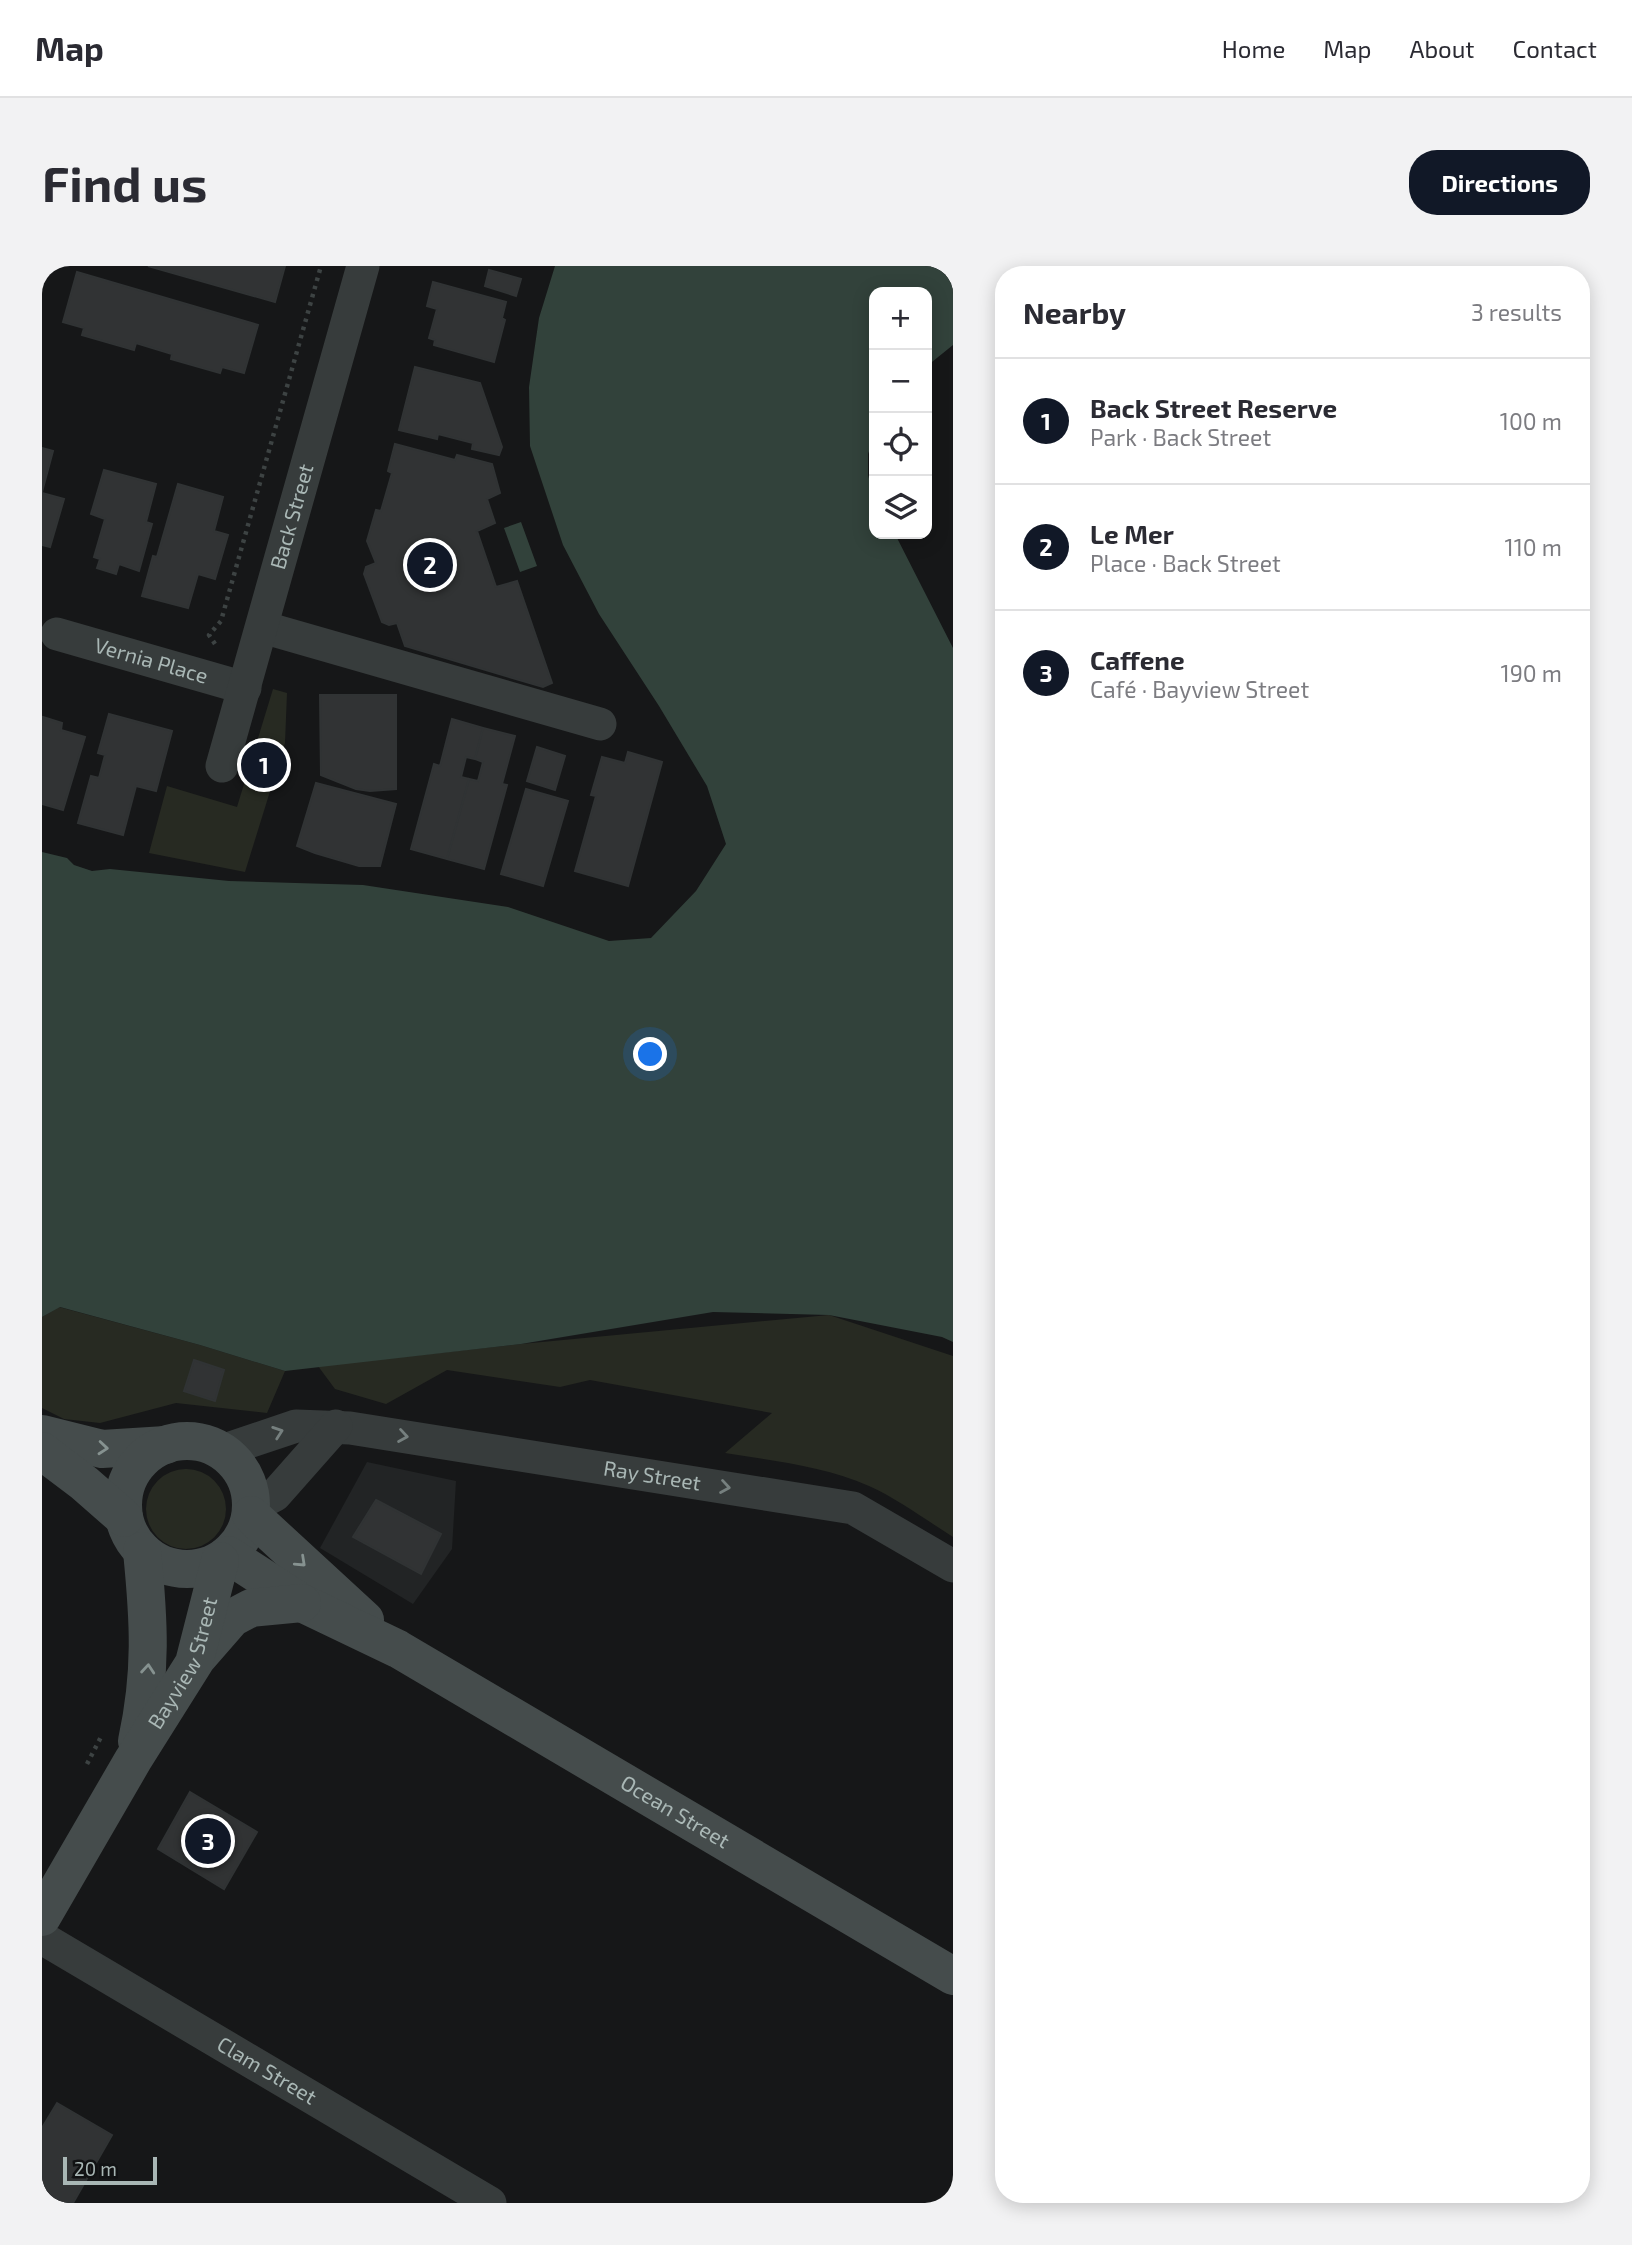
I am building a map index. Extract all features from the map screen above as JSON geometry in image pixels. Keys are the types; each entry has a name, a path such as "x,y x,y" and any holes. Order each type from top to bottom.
{"main road":[{"path":"42,1434 102,1449 194,1441 222,1451 244,1475 250,1491 252,1511 243,1539 224,1558 203,1568 170,1568 155,1561 142,1551 131,1537 124,1518 123,1496 129,1476 143,1458 166,1445"},
{"path":"42,1451 124,1518"},
{"name":"Ocean Street","path":"252,1511 398,1649"},
{"name":"Bayview Street","path":"133,1760 144,1707 149,1653 149,1622 142,1551"},
{"name":"Ocean Street","path":"224,1558 302,1603 398,1649 953,1976"},
{"name":"Bayview Street","path":"42,1917 133,1760 194,1663 224,1558"},
{"path":"194,1663 232,1619 251,1608 302,1603"}],"street":[{"name":"Back Street","path":"222,766 363,266"},
{"path":"262,627 600,724"},
{"name":"Vernia Place","path":"57,634 245,688"},
{"name":"Ray Street","path":"222,1451 296,1426 336,1426 853,1508 953,1566"},
{"path":"252,1511 275,1495 336,1426"},
{"name":"Clam Street","path":"42,1938 490,2203"}],"path":[{"path":"245,688 209,635 221,621 321,266"},
{"path":"84,1769 106,1727"}],"shaded area":[{"path":"555,266 953,266 953,345 932,362 932,287 869,287 868,475 869,539 898,539 953,648 953,1342 942,1337 829,1315 713,1312 521,1344 285,1371 60,1307 42,1317 42,852 67,858 74,865 92,871 110,869 229,881 363,885 508,907 609,941 651,938 696,891 726,844 707,786 599,614 563,545 530,446 529,387 539,318"},
{"path":"521,522 537,566 520,572 504,528"},
{"path":"273,689 287,693 285,743 245,872 149,853 167,786 237,807"},
{"path":"59,1307 285,1371 267,1413 176,1403 100,1423 64,1419 42,1408 42,1317"},
{"path":"829,1315 953,1356 953,1537 891,1497 852,1479 798,1465 725,1453 772,1413 590,1380 560,1387 447,1370 386,1404 335,1389 318,1366 521,1344"},
{"path":"367,1462 456,1481 452,1549 413,1604 320,1548"},
{"path":"186,1469 201,1472 214,1481 223,1494 226,1509 223,1524 214,1537 201,1546 186,1549 171,1546 158,1537 149,1524 146,1509 149,1494 158,1481 171,1472"}],"building":[{"path":"148,266 285,266 275,302"},
{"path":"489,270 521,279 516,296 485,286"},
{"path":"77,272 258,325 244,373 222,367 220,373 171,359 172,354 136,343 134,350 82,335 84,328 63,322"},
{"path":"433,282 506,302 502,318 505,320 494,362 434,345 435,340 429,338 437,309 427,306"},
{"path":"415,367 480,383 502,447 499,455 472,449 473,443 438,434 437,439 399,430"},
{"path":"395,444 455,460 457,455 492,464 500,493 487,499 495,523 477,531 496,587 517,581 552,683 543,687 405,646 397,623 389,625 382,622 364,574 366,567 376,563 367,541 376,510 381,511 392,473 388,471"},
{"path":"42,448 53,451 42,492"},
{"path":"104,470 156,484 146,522 152,524 139,571 119,564 116,574 97,568 100,559 94,557 105,519 91,514"},
{"path":"178,484 223,497 214,531 228,535 215,579 198,574 188,608 142,596 153,556 157,557"},
{"path":"42,493 64,499 50,547 42,545"},
{"path":"320,695 396,695 396,789 356,789 321,775"},
{"path":"109,714 172,731 156,791 136,786 123,835 78,823 91,776 99,778 105,755 98,753"},
{"path":"43,717 62,723 61,730 85,737 63,810 42,804"},
{"path":"452,719 483,728 475,759 466,757 461,777 469,779 447,859 411,849 434,764 440,766"},
{"path":"483,728 515,736 502,784 507,785 484,869 447,859 469,779 478,781 483,762 475,759"},
{"path":"537,747 565,756 555,790 527,781"},
{"path":"628,752 662,762 628,886 575,871 596,796 591,795 602,757 625,763"},
{"path":"316,783 396,804 380,866 359,866 297,846"},
{"path":"526,789 568,801 543,886 501,874"},
{"path":"194,1360 224,1370 215,1401 184,1391"},
{"path":"376,1500 441,1534 421,1574 353,1537"},
{"path":"190,1792 257,1832 224,1889 158,1849"},
{"path":"57,2103 112,2135 73,2203 42,2203 42,2128"}],"place":[{"name":"Le Mer","path":"430,565"},
{"name":"Back Street Reserve","path":"264,765"},
{"name":"Caffene","path":"208,1841"}]}
